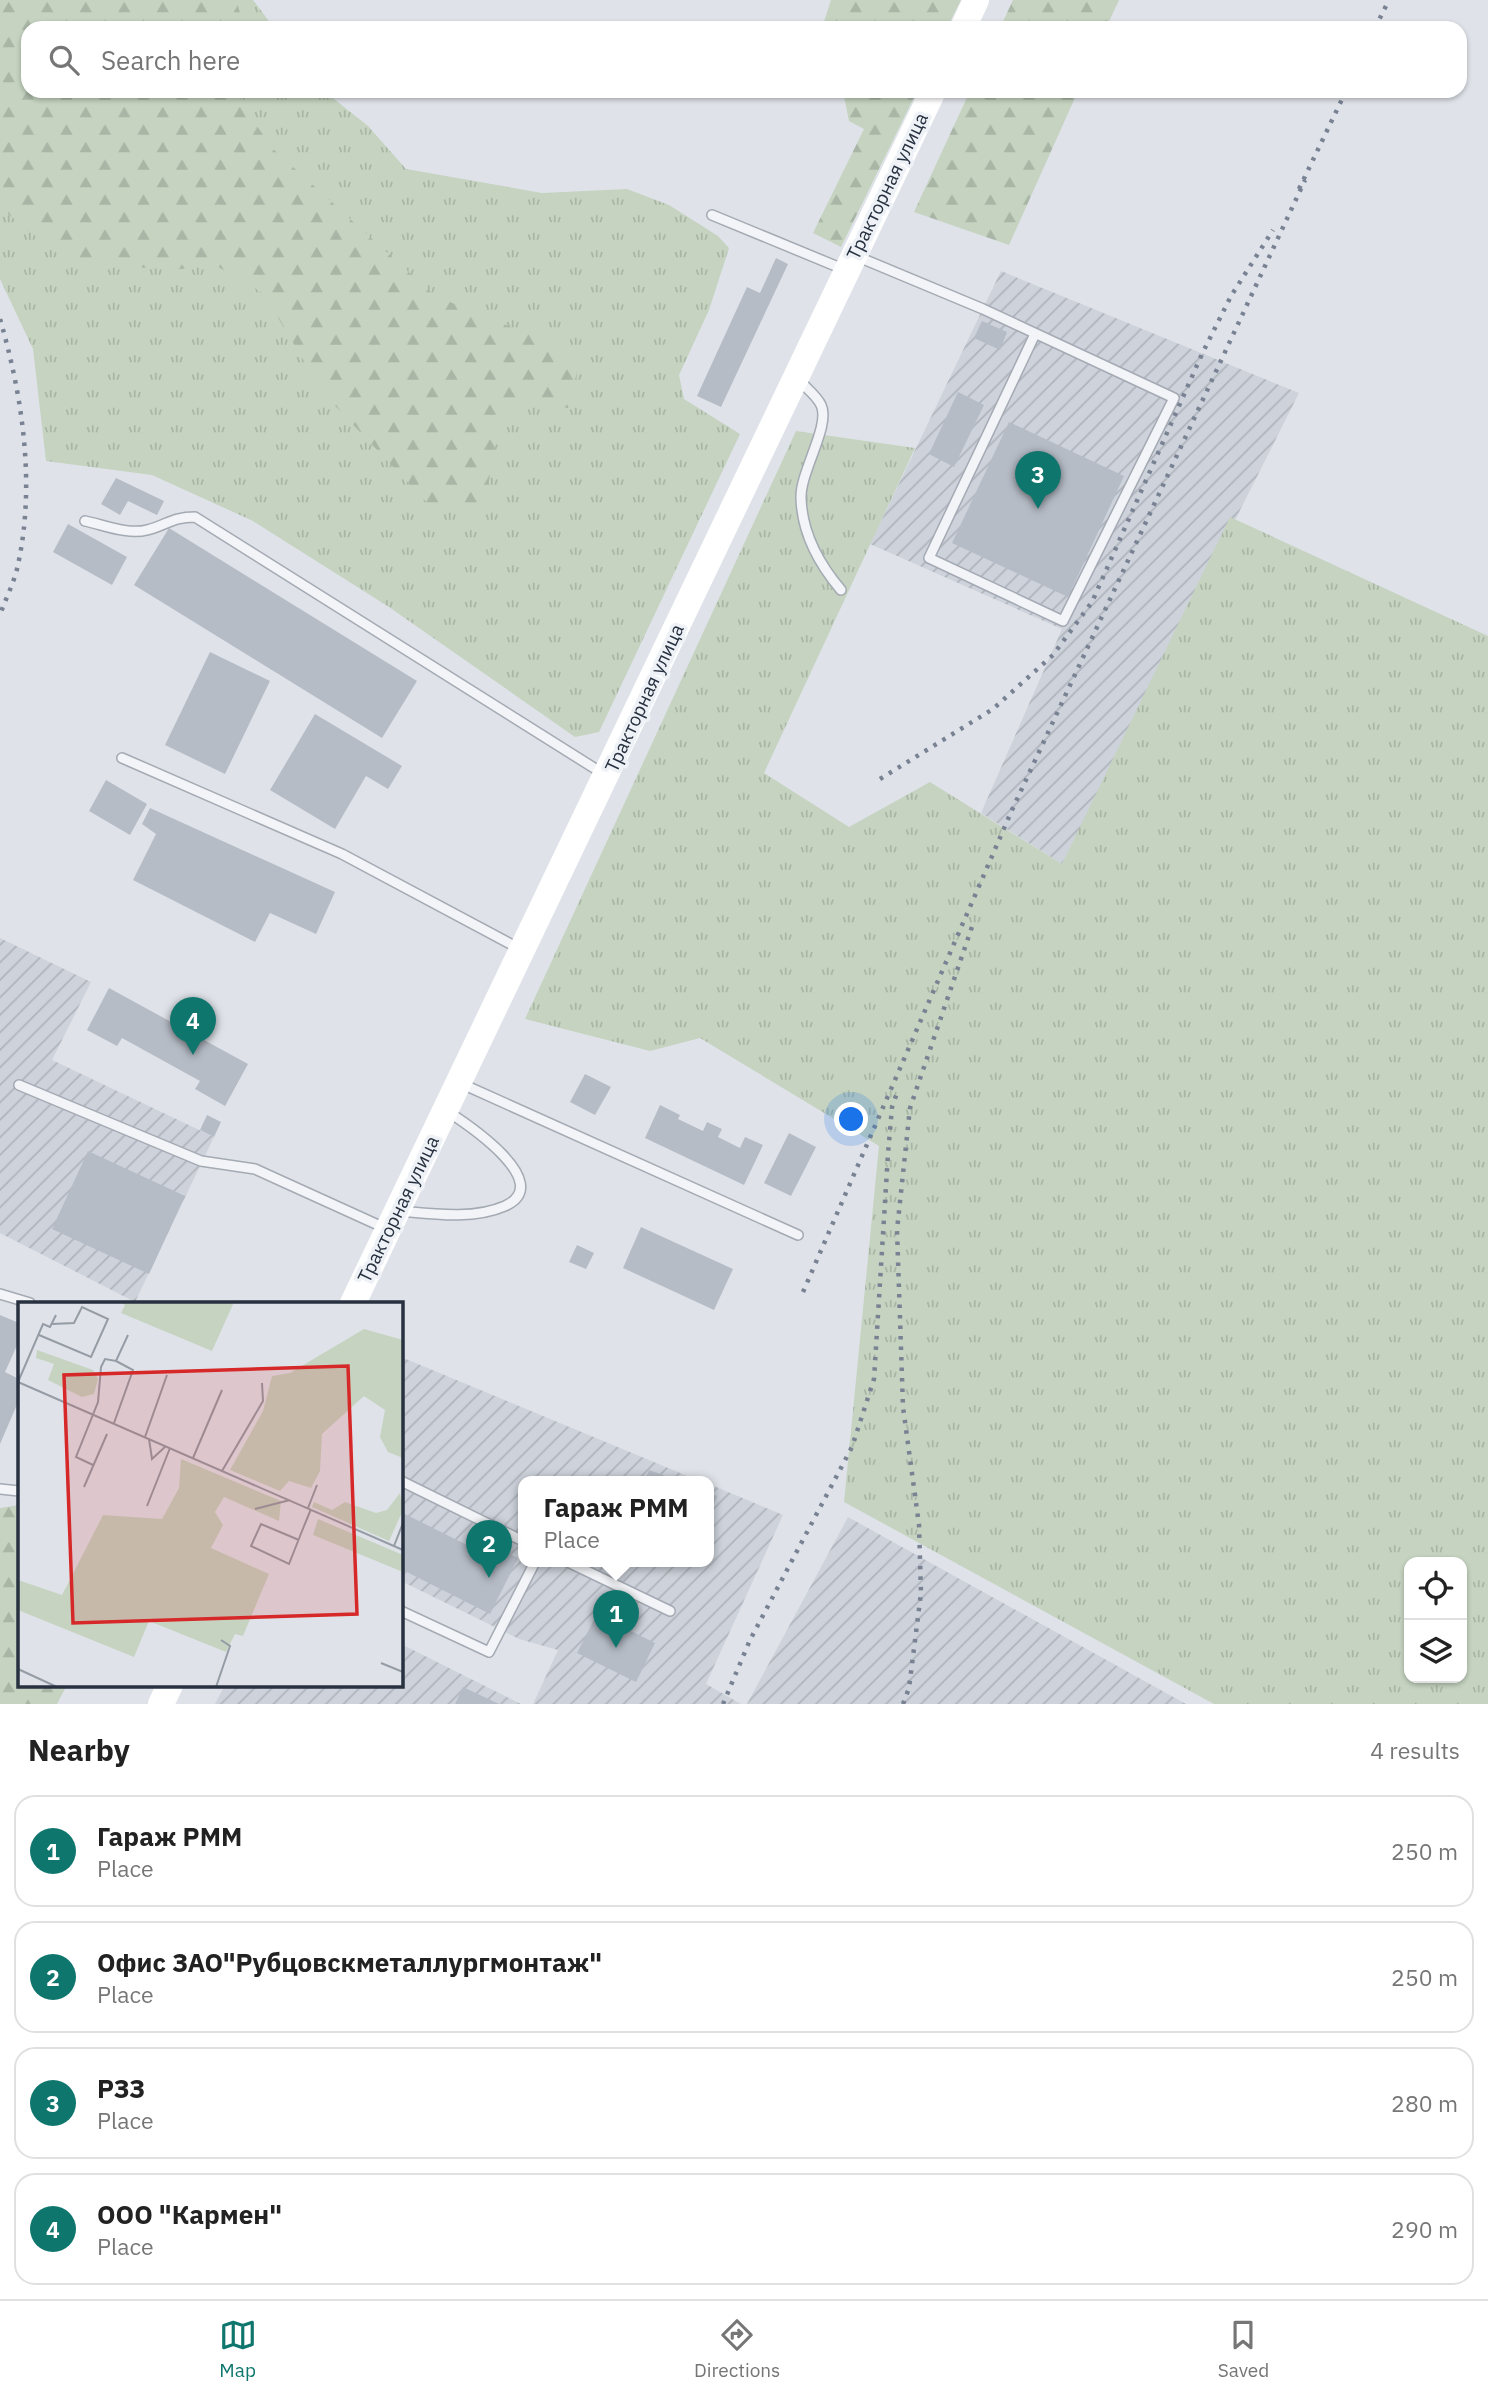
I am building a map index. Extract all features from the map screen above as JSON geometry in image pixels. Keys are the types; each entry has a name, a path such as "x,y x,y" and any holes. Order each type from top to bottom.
{"main road":[{"path":"966,21 976,0"},
{"name":"Тракторная улица","path":"353,1302 930,98"},
{"path":"161,1704 170,1686"}],"lane":[{"path":"712,215 984,309 1174,398 1063,621 929,558 1035,334"},
{"path":"797,377 822,406 823,424 809,457 801,497 803,510 820,565 841,590"},
{"path":"85,521 131,531 147,530 175,517 195,517 607,776"},
{"path":"122,758 342,854 522,949"},
{"path":"459,1082 798,1235"},
{"path":"19,1085 201,1161 255,1169 393,1220 453,1216 507,1205 517,1197 520,1187 514,1165 473,1128 446,1110"},
{"path":"0,1294 27,1302"},
{"path":"402,1481 518,1539"},
{"path":"0,1489 18,1491"},
{"path":"402,1611 489,1653 532,1567"},
{"path":"578,1567 670,1611"}],"shaded area":[{"path":"1001,271 1299,393 1062,864 981,813 1062,629 870,544"},
{"path":"0,938 91,982 52,1060 214,1137 135,1302 0,1233"},
{"path":"402,1357 688,1476 518,1476 518,1567 714,1567 714,1486 783,1515 706,1684 741,1704 533,1704 558,1650 519,1639 402,1581"},
{"path":"848,1517 920,1557 1186,1704 747,1704"},
{"path":"402,1644 521,1704 215,1704 224,1686 402,1686"}],"green space":[{"path":"0,0 253,0 269,21 21,21 21,98 333,98 368,126 406,169 542,193 627,189 669,205 718,236 729,248 709,310 679,375 684,399 740,434 599,732 575,737 389,607 253,521 152,475 46,461 33,349 0,279"},
{"path":"0,0 236,0 243,21 21,21 21,98 241,98 240,101 272,148 435,296 581,356 568,408 503,400 485,504 431,507 324,394 263,293 215,265 173,270 68,262 0,206"},
{"path":"831,0 961,0 950,21 824,21"},
{"path":"1013,0 1119,0 1109,21 1003,21"},
{"path":"844,98 914,98 841,247 813,233 864,129 849,121"},
{"path":"967,98 1075,98 1009,245 914,212"},
{"path":"796,431 915,448 764,773 849,827 930,782 1062,864 1230,517 1488,636 1488,1704 1214,1704 844,1502 879,1146 700,1038 650,1051 525,1019"},
{"path":"18,1505 18,1686 66,1686 57,1704 0,1704 0,1508"}],"building":[{"path":"776,258 788,264 721,407 697,396 747,287 760,293"},
{"path":"982,321 1007,332 1000,350 974,338"},
{"path":"958,392 984,405 954,467 929,454"},
{"path":"1009,422 1124,476 1068,597 952,543"},
{"path":"116,478 164,501 157,515 128,501 120,515 101,504"},
{"path":"68,524 127,557 112,585 53,552"},
{"path":"169,528 417,681 382,738 134,585"},
{"path":"210,652 270,681 225,774 165,745"},
{"path":"315,714 402,766 388,789 366,776 335,829 270,790"},
{"path":"106,780 147,804 130,835 89,811"},
{"path":"150,808 335,892 316,934 270,913 255,942 133,880 156,834 142,824"},
{"path":"109,988 248,1064 225,1106 195,1089 200,1081 122,1038 117,1046 87,1030"},
{"path":"585,1074 611,1087 595,1115 570,1102"},
{"path":"660,1105 680,1115 678,1119 703,1131 707,1122 722,1129 718,1137 740,1148 745,1137 763,1145 744,1185 645,1138"},
{"path":"207,1115 221,1122 214,1137 200,1130"},
{"path":"789,1133 816,1147 791,1196 764,1183"},
{"path":"88,1151 185,1196 149,1274 52,1229"},
{"path":"641,1227 733,1269 714,1310 623,1268"},
{"path":"577,1245 594,1253 586,1269 569,1262"},
{"path":"0,1315 18,1323 18,1343 5,1372 18,1378 18,1402 0,1444"},
{"path":"649,1470 665,1476 646,1476"},
{"path":"402,1512 483,1553 488,1543 518,1558 490,1614 402,1570"},
{"path":"597,1614 655,1643 636,1682 577,1653"},
{"path":"463,1687 499,1704 455,1704"}],"railway":[{"path":"1378,21 1389,0"},
{"path":"1299,189 1343,98"},
{"path":"803,1292 1012,810 1305,180"},
{"path":"880,779 993,709 1053,655 1092,602 1202,354 1231,296 1273,230"},
{"path":"0,319 15,380 26,475 23,538 17,569 0,615"},
{"path":"903,1704 909,1688 921,1593 919,1525 903,1407 897,1230 910,1108 974,921"},
{"path":"723,1704 750,1640 852,1447 874,1379 888,1154 892,1107 897,1093"}],"place":[{"name":"РЗЗ","path":"1038,509"},
{"name":"ООО \"Кармен\"","path":"193,1055"},
{"name":"Офис ЗАО\"Рубцовскметаллургмонтаж\"","path":"489,1578"},
{"name":"Гараж РММ","path":"616,1648"}]}
